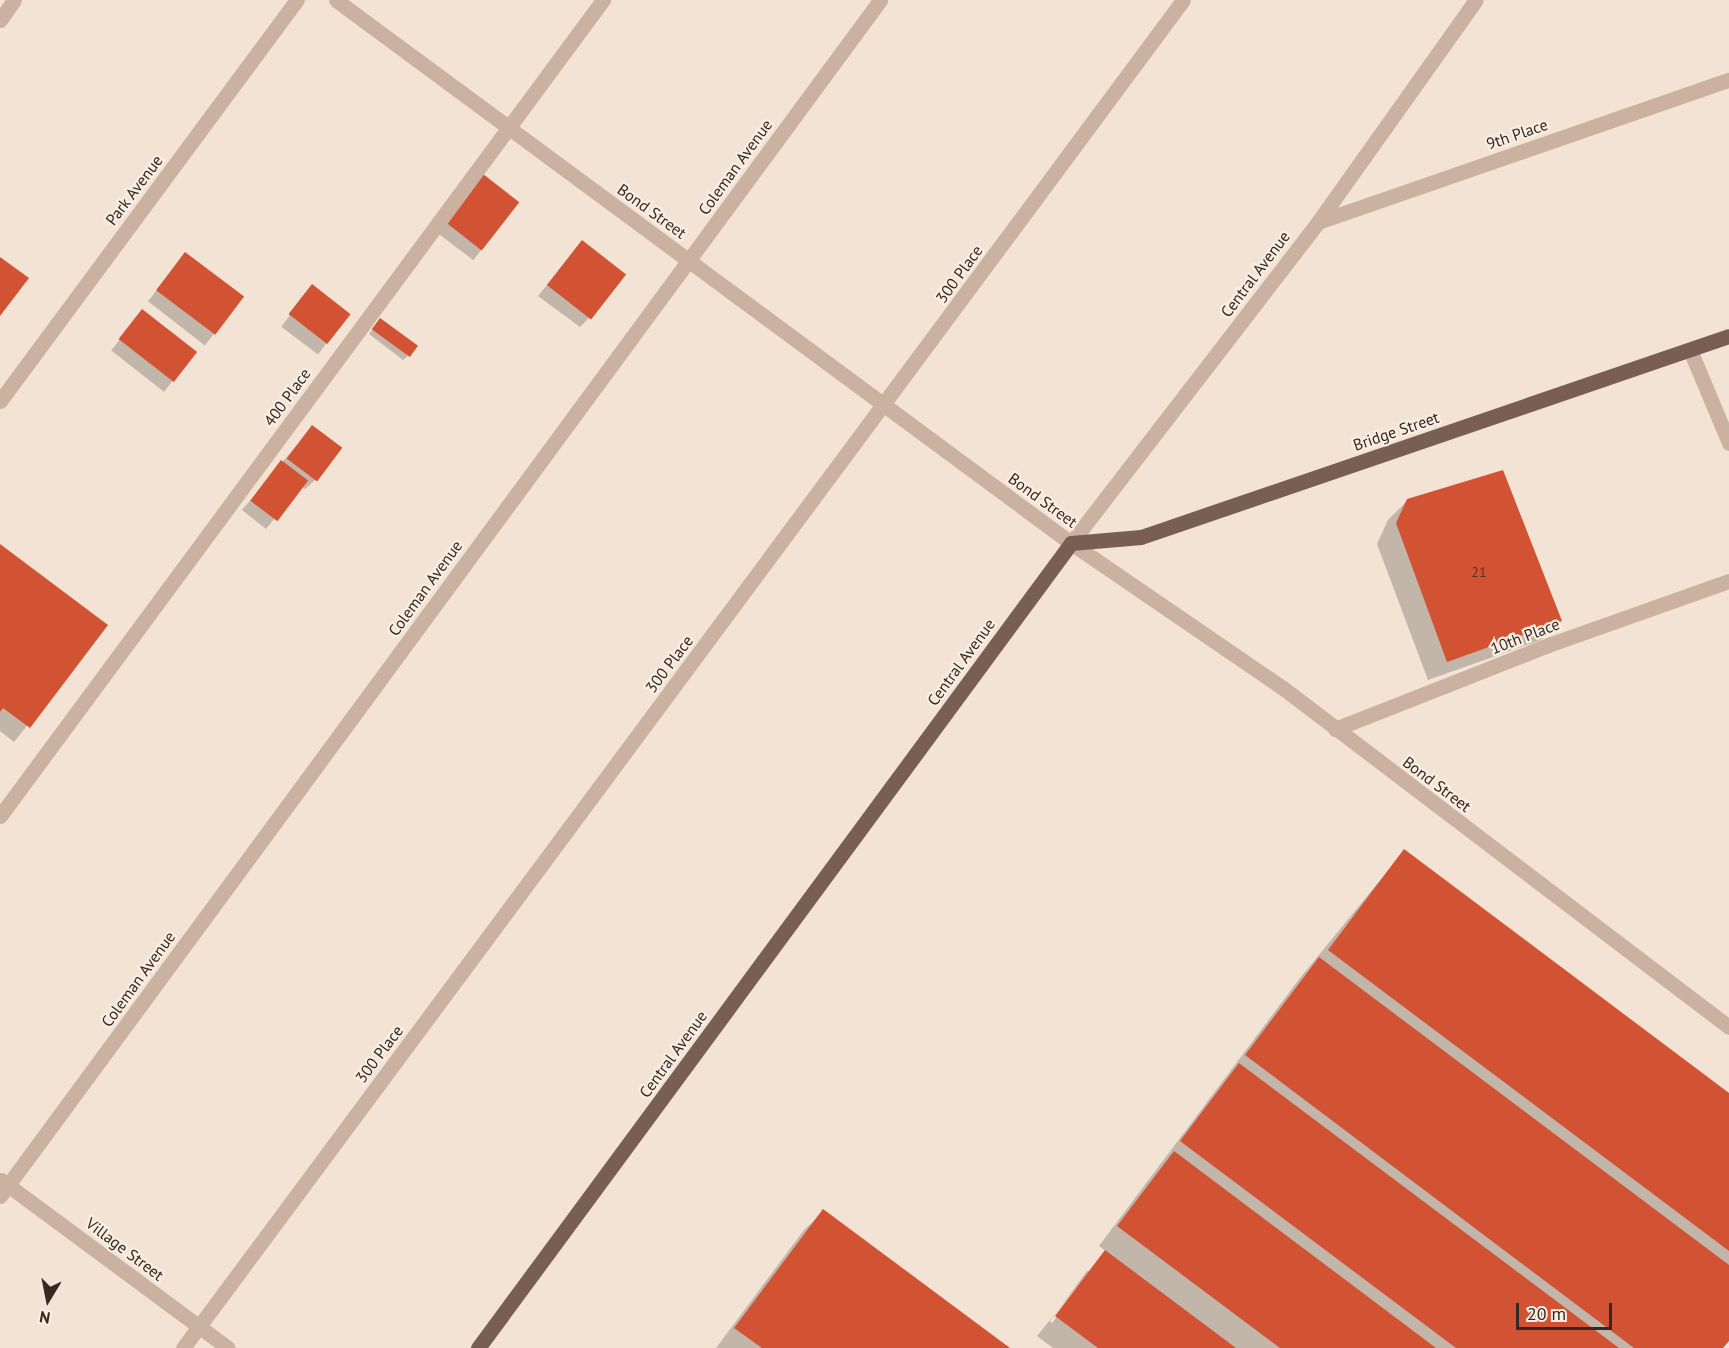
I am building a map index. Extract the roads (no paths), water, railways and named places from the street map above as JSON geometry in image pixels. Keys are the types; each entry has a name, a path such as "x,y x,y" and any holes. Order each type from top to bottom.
{"main road":[{"name":"Bridge Street","path":"1071,543 1141,537 1729,336"},
{"name":"Central Avenue","path":"478,1348 1071,543"}],"street":[{"path":"0,20 14,0"},
{"name":"Park Avenue","path":"0,401 297,0"},
{"name":"Bond Street","path":"336,0 1071,543 1283,688 1729,1027"},
{"name":"400 Place","path":"0,816 603,0"},
{"name":"Coleman Avenue","path":"3,1187 880,0"},
{"name":"300 Place","path":"183,1348 885,405 1183,0"},
{"name":"Central Avenue","path":"1071,543 1318,222 1476,0"},
{"name":"9th Place","path":"1318,222 1729,80"},
{"path":"1690,350 1729,442"},
{"name":"10th Place","path":"1335,729 1551,644 1729,580"},
{"name":"Village Street","path":"3,1187 228,1348"}]}
